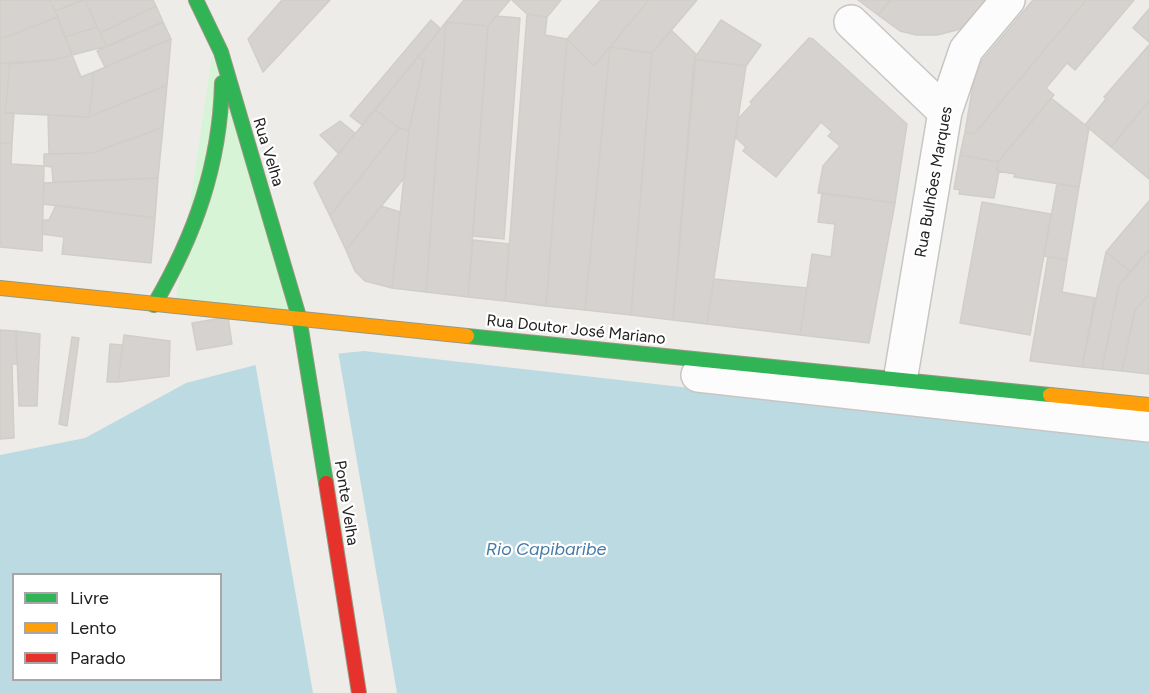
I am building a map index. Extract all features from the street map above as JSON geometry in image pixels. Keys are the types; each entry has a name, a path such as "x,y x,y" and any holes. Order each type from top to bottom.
{"street":[{"name":"Rua Velha","path":"196,0 221,52 299,317"},
{"name":"Rua Bulhões Marques","path":"900,381 945,112 966,50 1008,0"},
{"path":"851,22 945,112"},
{"path":"154,305 182,257 211,178 219,136 222,94 221,52"},
{"name":"Rua Doutor José Mariano","path":"0,288 1149,405"},
{"name":"Ponte Velha","path":"299,317 359,693"},
{"path":"336,338 373,338 1149,425"}],"green space":[{"path":"212,55 299,317 175,306"}],"water":[{"name":"Rio Capibaribe","path":"364,351 1149,440 1149,693 0,693 0,455 85,438 186,383 275,360"}],"pier":[{"path":"338,351 397,693 313,693 255,362 275,357"}],"building":[{"path":"0,0 49,0 58,17 0,39"},
{"path":"49,0 82,0 55,11"},
{"path":"85,0 153,0 156,6 100,33"},
{"path":"85,0 97,27 65,37 55,11"},
{"path":"282,0 330,0 263,72 248,39"},
{"path":"464,0 510,0 488,26 446,22"},
{"path":"512,0 561,0 547,17 527,14"},
{"path":"601,0 649,0 594,66 567,39"},
{"path":"649,0 697,0 652,53 610,47"},
{"path":"858,0 890,0 878,15"},
{"path":"891,0 990,0 974,20 957,30 937,35 916,35 900,31 878,15"},
{"path":"1033,0 1086,0 974,134 965,132 976,68"},
{"path":"1086,0 1134,0 1075,70 1067,63 1046,88 1054,95 998,162 960,155 965,132 974,134"},
{"path":"156,6 163,22 107,46 100,33"},
{"path":"1149,9 1149,42 1133,28"},
{"path":"527,14 547,17 545,35 567,39 546,306 505,301"},
{"path":"496,16 520,18 504,239 473,236 488,26"},
{"path":"58,17 72,55 53,60 0,63 0,39"},
{"path":"431,20 441,29 362,125 350,116"},
{"path":"721,20 761,45 746,66 694,59"},
{"path":"163,22 171,39 105,67 97,51"},
{"path":"446,22 488,26 468,297 426,292"},
{"path":"446,22 426,292 392,288 409,131 424,60 418,57"},
{"path":"97,27 107,46 72,55 65,37"},
{"path":"671,30 696,54 673,320 631,315 652,53"},
{"path":"809,38 813,39 907,124 895,203 818,193 823,166 840,146 828,136 832,132 821,122 776,177 743,151 746,147 736,138 738,119 752,104 750,102"},
{"path":"171,39 167,85 89,117 94,72"},
{"path":"567,39 594,66 610,47 585,310 546,306"},
{"path":"1149,45 1149,101 1111,147 1085,125 1106,99 1104,97"},
{"path":"610,47 652,53 631,315 585,310"},
{"path":"72,55 81,77 94,72 89,117 5,113 10,64 53,60"},
{"path":"418,57 424,60 409,131 399,128 375,110"},
{"path":"694,59 746,66 707,324 673,320"},
{"path":"0,63 10,64 5,113 14,113 12,143 0,143"},
{"path":"167,85 163,127 93,153 49,154 48,115 89,117"},
{"path":"1051,98 1089,128 1079,187 1014,177 1015,174 997,171 998,162"},
{"path":"1149,101 1149,179 1111,147"},
{"path":"375,110 399,128 330,216 314,183"},
{"path":"340,121 355,133 339,154 320,135"},
{"path":"163,127 158,178 53,182 52,167 44,166 44,154 93,153"},
{"path":"399,128 409,131 404,178 346,250 330,216"},
{"path":"0,143 12,143 11,164 44,166 42,251 0,247"},
{"path":"960,155 998,162 997,171 999,171 994,198 959,194 960,190 954,189"},
{"path":"158,178 155,218 43,204 44,183"},
{"path":"1057,184 1079,187 1067,260 1044,256"},
{"path":"822,193 895,203 869,343 800,335 812,254 831,257 835,224 818,222"},
{"path":"1149,201 1149,250 1131,272 1106,252"},
{"path":"982,202 1051,214 1030,335 960,323"},
{"path":"56,205 155,218 151,263 62,254 64,237 42,234 43,220 49,220"},
{"path":"381,206 400,212 392,288 365,281 355,271 346,250"},
{"path":"473,240 509,244 505,301 468,297"},
{"path":"1149,249 1149,294 1135,310 1122,371 1102,369 1119,285"},
{"path":"1106,252 1131,272 1119,285 1102,369 1082,367"},
{"path":"1048,257 1067,260 1062,292 1095,298 1082,367 1030,361"},
{"path":"714,279 807,288 800,335 707,324"},
{"path":"1149,294 1149,374 1122,371 1135,310"},
{"path":"228,317 232,344 197,350 192,323"},
{"path":"0,330 16,331 17,364 12,364 14,438 0,439"},
{"path":"16,331 40,334 37,406 19,406"},
{"path":"124,335 170,341 169,376 118,382"},
{"path":"72,337 79,338 67,426 59,424"},
{"path":"110,344 123,345 118,382 107,382"}],"traffic: fast":[{"path":"196,0 221,52 299,317 326,483"},
{"path":"154,305 182,252 203,198 216,142 222,83"},
{"path":"467,336 1050,395"}],"traffic: slow":[{"path":"0,288 467,336"},
{"path":"1050,395 1149,405"}],"traffic: jam":[{"path":"326,483 359,693"}]}
